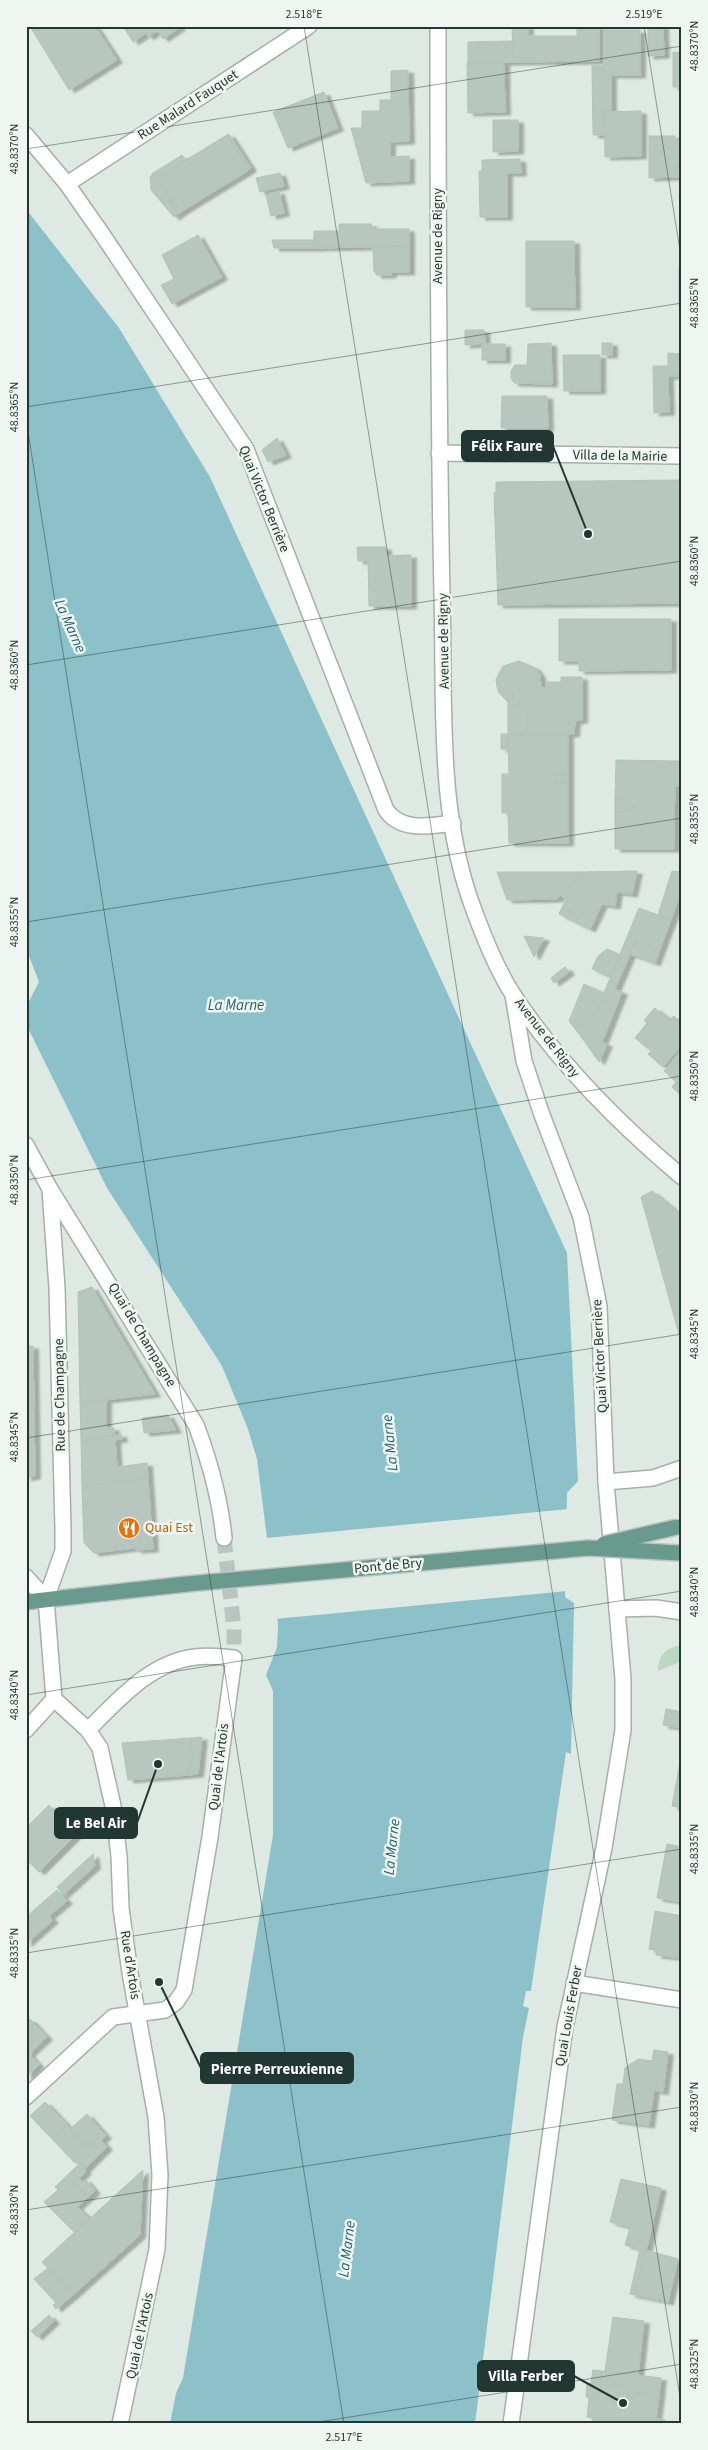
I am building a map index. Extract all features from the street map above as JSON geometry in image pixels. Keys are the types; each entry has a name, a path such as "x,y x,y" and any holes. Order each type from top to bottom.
{"main road":[{"name":"Pont de Bry","path":"588,1548 679,1526"},
{"name":"Pont de Bry","path":"26,1602 187,1584 588,1548 681,1553"}],"street":[{"name":"Rue Malard Fauquet","path":"67,184 309,26"},
{"name":"Avenue de Rigny","path":"438,26 439,454 446,770 456,858 474,911 513,995 578,1078 640,1142 682,1177"},
{"name":"Quai Victor Berrière","path":"26,135 67,184 246,449 386,810 395,820 411,825 452,823"},
{"name":"Villa de la Mairie","path":"439,454 682,456"},
{"name":"Quai Victor Berrière","path":"513,995 524,1061 542,1115 581,1217 598,1297 606,1482 617,1609"},
{"name":"Quai de Champagne","path":"26,1144 50,1188 196,1424 218,1495 224,1538"},
{"name":"Rue de Champagne","path":"46,1599 63,1551 57,1288 50,1188"},
{"path":"606,1482 652,1478 682,1468"},
{"path":"26,1577 46,1599 54,1699 26,1730"},
{"path":"617,1609 656,1608 682,1612"},
{"name":"Quai Louis Ferber","path":"511,2424 565,2027 604,1848 623,1730 623,1679 617,1609"},
{"name":"Quai de l'Artois","path":"88,1730 125,1694 158,1669 195,1657 234,1658 210,1836 184,1990 176,2002 165,2010 138,2014"},
{"name":"Rue d'Artois","path":"54,1699 88,1730 100,1748 113,1806 119,1856 121,1908 156,2117 160,2175 157,2249"},
{"path":"574,1983 682,2000"},
{"path":"26,2097 113,2017 138,2014"},
{"name":"Quai de l'Artois","path":"120,2424 157,2249"}],"green space":[{"path":"682,1645 682,1661 658,1671 661,1656 667,1650"}],"water":[{"name":"La Marne","path":"26,209 119,328 210,477 567,1253 578,1481 567,1493 565,1597 574,1603 571,1754 566,1752 531,1991 526,1991 523,2006 529,2008 523,2037 475,2424 170,2424 176,2393 183,2378 273,1835 273,1691 266,1675 277,1647 278,1625 257,1459 248,1429 222,1366 107,1188 26,1024 26,1007 39,982 26,948"}],"pier":[{"path":"569,1509 567,1591 275,1619 266,1538"}],"building":[{"path":"34,26 95,26 117,60 69,90 31,28"},
{"path":"123,26 180,27 163,39 157,31 148,37 146,33 133,42"},
{"path":"512,26 528,26 528,36 577,36 577,26 599,26 599,61 513,62"},
{"path":"648,26 663,26 664,55 648,56"},
{"path":"604,30 640,30 640,75 604,75"},
{"path":"513,41 513,62 468,63 468,42"},
{"path":"673,52 682,53 682,87 673,87"},
{"path":"467,63 504,63 505,112 468,113"},
{"path":"604,65 604,75 611,75 611,111 604,112 605,135 593,135 592,66"},
{"path":"408,70 409,141 390,142 390,157 409,156 409,181 366,183 351,128 362,128 362,111 380,111 380,100 391,100 391,71"},
{"path":"324,92 338,128 288,148 273,112"},
{"path":"641,111 641,156 605,157 604,112"},
{"path":"493,120 518,120 518,151 493,152"},
{"path":"229,134 251,168 249,170 227,135"},
{"path":"227,135 249,170 187,208 180,196 171,202 161,184 163,174"},
{"path":"649,136 675,136 675,141 682,141 682,167 676,167 676,177 649,178"},
{"path":"182,155 186,160 163,174 161,184 178,214 174,217 151,190 150,177 153,173"},
{"path":"520,159 521,173 507,173 507,217 480,217 479,171 482,171 482,160"},
{"path":"676,167 682,167 682,177 676,177"},
{"path":"280,173 284,186 260,192 256,178"},
{"path":"279,191 284,213 271,216 266,195"},
{"path":"180,196 187,208 178,214 171,202"},
{"path":"339,224 371,224 372,229 409,229 409,246 314,248 314,231 339,231"},
{"path":"198,235 222,277 172,304 161,285 174,279 162,255"},
{"path":"272,240 314,240 314,248 274,248"},
{"path":"526,241 574,241 575,307 526,307"},
{"path":"409,246 409,272 391,272 391,275 376,275 376,272 374,272 373,247"},
{"path":"679,268 682,268 682,306 679,306"},
{"path":"465,330 484,330 485,344 465,345"},
{"path":"551,343 552,384 514,383 511,378 511,371 515,365 527,365 528,344"},
{"path":"602,343 612,343 612,355 602,355"},
{"path":"482,344 505,344 505,360 482,360"},
{"path":"668,353 682,354 682,376 668,376 669,412 654,413 653,366 668,366"},
{"path":"563,355 600,355 600,391 564,391"},
{"path":"502,396 547,396 548,428 501,428"},
{"path":"277,438 286,455 268,462 262,450"},
{"path":"682,480 682,603 498,605 494,493 496,493 496,482"},
{"path":"357,547 386,547 386,556 411,555 411,606 369,606 368,561 358,561"},
{"path":"559,619 671,619 671,670 579,671 579,661 559,661"},
{"path":"519,661 535,668 540,675 541,688 547,688 547,682 561,682 561,677 582,677 582,720 575,721 574,734 527,734 527,707 508,707 508,699 513,698 513,693 499,693 496,679 503,666"},
{"path":"499,693 513,693 513,698 508,699 508,702"},
{"path":"508,707 527,707 527,734 508,734"},
{"path":"501,734 508,734 508,749 501,749"},
{"path":"508,734 568,734 568,775 556,776 556,783 568,782 568,843 509,843 508,813 502,813 502,774 509,774"},
{"path":"616,760 675,761 674,849 615,849 615,812 635,811 635,805 622,805 622,799 615,799"},
{"path":"675,761 681,761 681,786 675,786"},
{"path":"568,775 568,782 556,783 556,776"},
{"path":"615,799 622,799 622,805 635,805 635,811 615,812"},
{"path":"637,871 632,894 617,892 615,906 602,904 590,929 575,922 579,916 562,907 580,872"},
{"path":"672,871 682,872 682,889 671,920 658,915"},
{"path":"497,872 580,872 566,899 560,895 557,899 507,900"},
{"path":"562,907 579,916 575,922 559,914"},
{"path":"639,908 671,920 660,949 636,940 615,989 622,992 602,1042 607,1044 599,1062 582,1038 586,1036"},
{"path":"524,936 544,938 534,957"},
{"path":"636,940 660,949 655,963 630,954"},
{"path":"607,949 620,955 611,977 592,969 598,956"},
{"path":"565,967 569,972 554,983 551,978"},
{"path":"584,984 604,993 586,1036 582,1038 569,1021"},
{"path":"655,1008 682,1031 682,1045 663,1067 648,1054 651,1051 635,1038 647,1023 644,1020"},
{"path":"674,1016 682,1024 679,1029 669,1020"},
{"path":"682,1049 682,1096 672,1087 676,1082 664,1071"},
{"path":"652,1191 682,1216 682,1345 641,1197"},
{"path":"92,1287 155,1394 80,1403 78,1292"},
{"path":"26,1346 33,1346 35,1476 26,1478"},
{"path":"106,1400 106,1428 114,1428 114,1435 81,1440 80,1403"},
{"path":"168,1415 176,1430 144,1433 142,1418"},
{"path":"121,1434 122,1439 115,1440 117,1467 147,1463 148,1479 82,1486 81,1440"},
{"path":"148,1479 153,1549 137,1550 134,1548 94,1553 84,1543 82,1486"},
{"path":"666,1709 682,1712 682,1728 663,1725"},
{"path":"202,1737 198,1774 188,1775 191,1738"},
{"path":"191,1738 188,1775 128,1780 122,1743"},
{"path":"682,1757 682,1808 672,1806"},
{"path":"49,1805 77,1834 39,1872 26,1859 26,1828"},
{"path":"667,1844 682,1847 682,1902 657,1898"},
{"path":"93,1854 95,1866 63,1895 57,1887"},
{"path":"57,1890 67,1901 49,1916 53,1920 26,1944 26,1917"},
{"path":"655,1911 682,1916 681,1958 656,1955 656,1950 649,1949"},
{"path":"30,2019 47,2037 29,2054 39,2065 26,2077 26,2022"},
{"path":"654,2050 668,2052 663,2092 654,2090 649,2125 612,2120 617,2084 623,2084 625,2068 638,2059 652,2061"},
{"path":"45,2102 67,2125 52,2139 30,2116"},
{"path":"87,2114 106,2136 101,2140 98,2137 88,2147 70,2129"},
{"path":"67,2125 88,2147 98,2137 107,2147 85,2169 78,2161 75,2163 52,2139"},
{"path":"80,2163 86,2171 75,2183 88,2197 77,2207 89,2218 74,2232 44,2202 58,2190 55,2187"},
{"path":"143,2170 140,2235 73,2295 42,2262"},
{"path":"79,2178 83,2182 85,2179 95,2191 88,2197 75,2183"},
{"path":"621,2179 661,2188 646,2251 625,2245 630,2227 610,2222"},
{"path":"640,2249 645,2250 635,2295 630,2294"},
{"path":"645,2250 678,2259 668,2302 635,2295"},
{"path":"48,2268 73,2295 56,2309 53,2305 56,2303 34,2279"},
{"path":"49,2315 54,2321 37,2337 31,2331"},
{"path":"613,2317 644,2321 638,2375 605,2371"},
{"path":"593,2370 602,2371 598,2399 589,2399 586,2396 587,2384 591,2383"},
{"path":"602,2371 661,2378 659,2396 635,2393 634,2399 626,2398 628,2388 600,2384"},
{"path":"600,2384 628,2388 626,2398 634,2399 635,2393 659,2396 656,2419 665,2420 664,2424 592,2424 593,2418 587,2417 589,2398 598,2399"}],"tunnel":[{"path":"224,1538 234,1629 234,1658"}],"place":[{"name":"Félix Faure","path":"588,534"},
{"name":"Quai Est","path":"129,1528"},
{"name":"Le Bel Air","path":"158,1764"},
{"name":"Pierre Perreuxienne","path":"159,1982"},
{"name":"Villa Ferber","path":"623,2403"}]}
